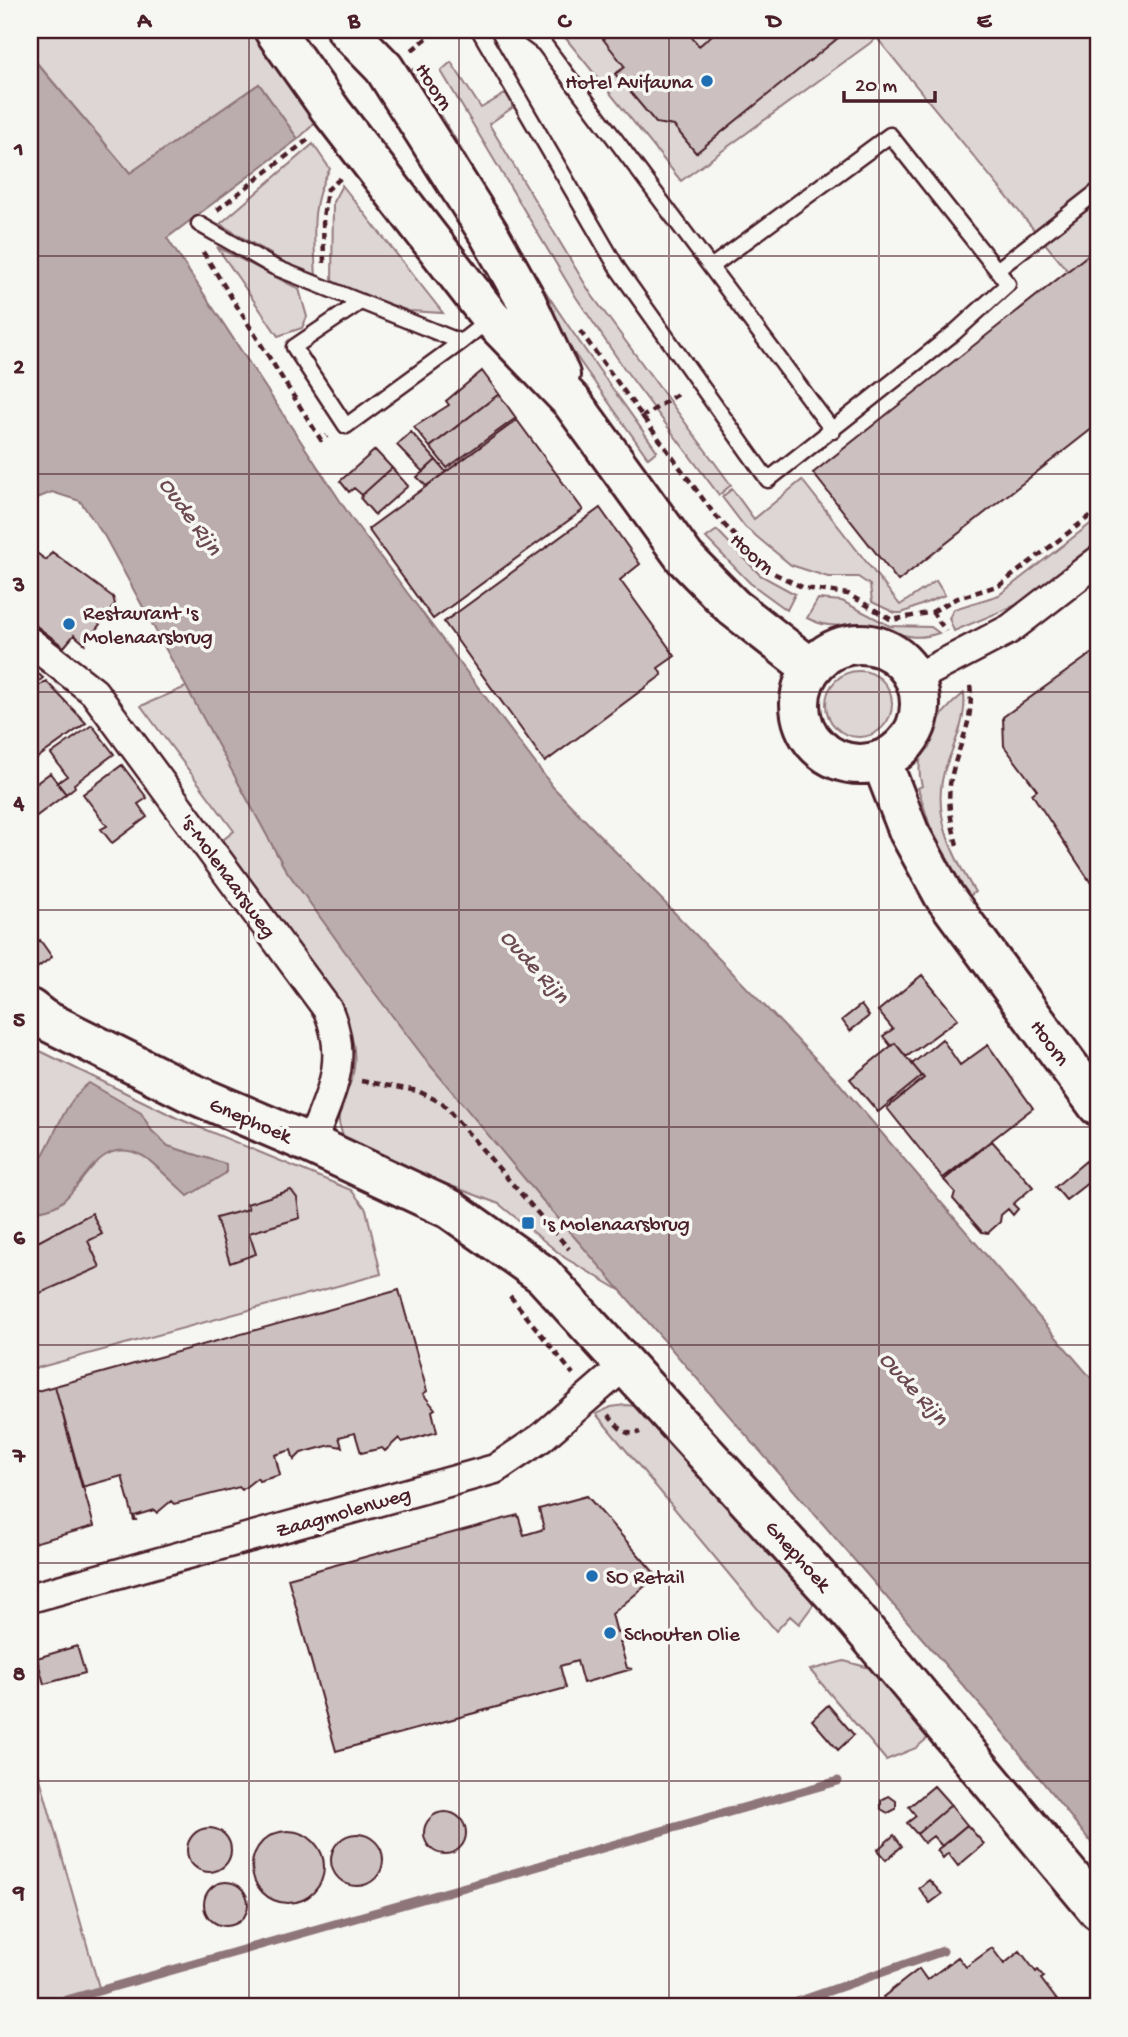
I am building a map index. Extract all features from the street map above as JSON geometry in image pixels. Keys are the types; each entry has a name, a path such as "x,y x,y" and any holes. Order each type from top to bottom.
{"main road":[{"name":"Hoorn","path":"274,30 332,112 492,318 572,402 685,558 733,607 811,668"},
{"name":"Hoorn","path":"347,30 384,68 489,234 524,297 572,402"},
{"path":"865,643 889,651 908,668 914,678 920,702 915,726 902,747 881,760 870,763 835,759 816,745 803,725 800,702 805,679 811,668 829,652 841,646 865,643"},
{"name":"Hoorn","path":"881,760 909,832 944,896 1098,1105"},
{"name":"Gnephoek","path":"30,1009 189,1092 311,1144 450,1209 475,1224 543,1275 848,1610 1098,1910"}],"street":[{"path":"914,678 1010,629 1098,561"},
{"name":"'s-Molenaarsweg","path":"30,642 94,692 328,1010 338,1034 340,1058 336,1078 311,1144"},
{"name":"Zaagmolenweg","path":"30,1598 495,1469 541,1438 626,1364"}],"lane":[{"path":"479,30 618,269 768,480 954,333 1008,284 890,135 711,267"},
{"path":"525,30 544,44 833,430"},
{"path":"997,270 1098,191"},
{"path":"199,224 274,268 461,342"},
{"path":"359,303 294,347 346,426 492,318"}],"path":[{"name":"Hoorn","path":"419,60 412,49 437,30"},
{"path":"326,290 323,218 327,190 345,174"},
{"name":"Hoorn","path":"575,323 641,418 713,514 767,570 804,588 848,594 892,620 932,612 955,599 987,592 1098,510"},
{"path":"641,418 697,380"},
{"path":"932,612 961,656 970,684 970,723 951,774 949,795 950,819 963,857"},
{"path":"336,1078 398,1086 418,1091 442,1103 576,1257"},
{"path":"504,1289 590,1395"}],"shaded area":[{"path":"30,30 252,30 316,122 298,139 259,84 130,173 30,55"},
{"path":"559,30 1098,30 1098,308 877,38 681,181"},
{"path":"451,62 481,108 505,94 512,99 512,108 489,124 591,294 731,485 719,495 626,371 576,297 441,71"},
{"path":"413,69 539,282 657,451 648,458 564,339 402,77"},
{"path":"313,144 330,169 318,195 314,223 316,281 220,224"},
{"path":"342,185 443,313 409,311 332,284 333,202"},
{"path":"217,247 299,289 307,317 302,328 278,336"},
{"path":"802,480 900,605 936,581 945,595 902,613 895,613 872,602 870,585 858,577 828,577 791,565 745,527 722,497 732,489 754,519"},
{"path":"1098,518 1098,544 1021,603 954,631 949,618 954,609 999,595"},
{"path":"717,530 760,575 795,594 787,610 750,583 706,538"},
{"path":"818,599 842,601 890,626 931,627 939,633 917,637 876,627 822,624 807,618"},
{"path":"859,671 872,673 882,681 890,691 890,717 882,727 872,735 859,737 846,735 836,727 828,717 826,704 828,691 836,681 846,673"},
{"path":"188,686 284,867 430,1065 623,1292 565,1258 499,1204 351,1148 339,1125 340,1107 354,1068 351,1032 341,1008 219,843 234,831 141,706"},
{"path":"964,693 962,721 946,766 941,799 942,815 951,847 975,892 965,899 938,852 918,788 922,786 920,760 929,734 945,711"},
{"path":"30,1046 177,1118 351,1190 366,1209 381,1274 30,1370"},
{"path":"637,1406 811,1592 813,1605 799,1624 790,1616 776,1631 596,1414 611,1407"},
{"path":"844,1661 881,1671 935,1732 916,1748 886,1760 810,1670"},
{"path":"30,1743 100,1991 41,2007 30,2007"}],"water":[{"name":"Oude Rijn","path":"30,55 130,173 259,84 298,139 167,238 352,519 553,787 839,1083 1098,1386 1098,1851 993,1720 544,1202 430,1065 374,992 284,867 105,537 80,501 52,492 30,501"},
{"path":"89,1083 141,1113 152,1131 168,1146 226,1164 226,1173 188,1196 147,1158 129,1151 117,1151 97,1162 57,1205 40,1211 30,1211 30,1175 63,1115"}],"building":[{"path":"596,30 686,30 699,46 718,30 848,30 696,153 674,126 656,123 615,74 625,67"},
{"path":"1098,247 1098,424 898,581 813,473"},
{"path":"482,371 499,394 430,447 414,427 449,405 446,401"},
{"path":"499,394 516,418 447,468 430,447"},
{"path":"517,420 583,510 433,619 368,529"},
{"path":"411,432 436,460 423,472 397,445"},
{"path":"375,450 392,468 362,495 354,488 349,492 340,481"},
{"path":"436,460 446,472 426,486 417,477"},
{"path":"392,468 408,486 375,515 361,499 362,495"},
{"path":"600,508 640,564 620,580 675,656 658,668 662,675 545,762 444,622"},
{"path":"30,548 46,560 52,552 113,597 115,604 85,644 74,635 64,647 30,621"},
{"path":"1098,649 1098,887 1095,889 1032,794 1037,790 1004,746 1003,717"},
{"path":"30,666 43,678 30,688"},
{"path":"46,681 86,723 30,763 30,735 39,726 30,716 30,692"},
{"path":"92,725 114,754 74,784 75,787 66,794 57,783 67,776 51,754"},
{"path":"122,765 147,798 138,804 147,817 112,843 101,829 107,826 83,794"},
{"path":"50,773 66,794 30,821 30,788"},
{"path":"40,940 52,957 30,973 30,947"},
{"path":"922,975 958,1019 906,1057 895,1043 891,1046 883,1036 893,1029 878,1011"},
{"path":"861,1005 869,1016 850,1031 842,1020"},
{"path":"942,1039 960,1065 988,1045 1033,1108 943,1178 887,1108 924,1078 912,1064"},
{"path":"895,1043 922,1076 878,1112 850,1079"},
{"path":"992,1141 1033,1187 1013,1204 1018,1209 1013,1215 1008,1209 1001,1215 1000,1222 988,1233 982,1232 953,1199 955,1192 944,1180"},
{"path":"1086,1161 1098,1175 1066,1200 1055,1187"},
{"path":"291,1190 297,1198 300,1218 249,1233 256,1254 230,1263 216,1218 249,1209 247,1204"},
{"path":"92,1213 102,1234 88,1241 100,1267 38,1294 30,1278 30,1260 37,1257 32,1245"},
{"path":"399,1290 427,1391 423,1394 435,1409 432,1411 437,1432 402,1442 399,1438 385,1451 382,1448 361,1453 355,1433 339,1437 342,1447 331,1445 301,1453 294,1460 291,1450 275,1455 280,1475 259,1481 257,1478 242,1490 239,1487 174,1504 171,1501 157,1513 154,1510 134,1516 136,1520 134,1520 122,1476 82,1487 55,1386"},
{"path":"55,1386 94,1526 30,1544 30,1393"},
{"path":"587,1496 657,1576 612,1614 617,1633 621,1632 624,1642 620,1643 627,1668 632,1669 583,1683 577,1661 560,1666 566,1688 336,1751 288,1578 518,1515 524,1535 544,1529 539,1509"},
{"path":"77,1646 85,1673 44,1684 37,1658"},
{"path":"828,1705 854,1735 838,1750 812,1720"},
{"path":"934,1786 951,1805 917,1834 907,1823 916,1816 909,1807"},
{"path":"889,1796 896,1801 896,1809 888,1813 881,1809 881,1800"},
{"path":"951,1805 967,1825 942,1846 933,1836 924,1843 917,1834"},
{"path":"445,1812 460,1818 466,1833 460,1848 445,1854 430,1848 424,1833 430,1818"},
{"path":"967,1825 984,1844 958,1866 948,1853 943,1858 937,1850"},
{"path":"209,1828 218,1829 225,1834 230,1841 230,1859 225,1866 218,1871 209,1872 200,1871 193,1866 188,1859 187,1850 188,1841 193,1834 200,1829"},
{"path":"288,1831 308,1837 318,1847 324,1867 318,1887 308,1897 288,1903 268,1897 258,1887 252,1867 258,1847 268,1837"},
{"path":"357,1834 367,1836 375,1842 381,1850 381,1870 375,1878 367,1884 357,1886 347,1884 339,1878 333,1870 331,1860 333,1850 339,1842 347,1836"},
{"path":"894,1835 902,1846 886,1860 877,1850"},
{"path":"929,1880 942,1894 930,1903 919,1888"},
{"path":"226,1882 235,1883 242,1888 247,1895 247,1913 242,1920 235,1925 226,1926 217,1925 210,1920 205,1913 204,1904 205,1895 210,1888 217,1883"},
{"path":"992,1948 1004,1964 1020,1951 1036,1972 1038,1970 1044,1977 1041,1979 1062,2007 890,2007 883,1997 919,1969 927,1980 958,1957 966,1967"}],"waterway":[{"path":"42,2007 838,1781"},
{"path":"783,2007 943,1951"}],"place":[{"name":"Hotel Avifauna","path":"707,81"},
{"name":"Restaurant 's Molenaarsbrug","path":"69,624"},
{"name":"'s Molenaarsbrug","path":"528,1223"},
{"name":"SO Retail","path":"592,1576"},
{"name":"Schouten Olie","path":"610,1633"}]}
